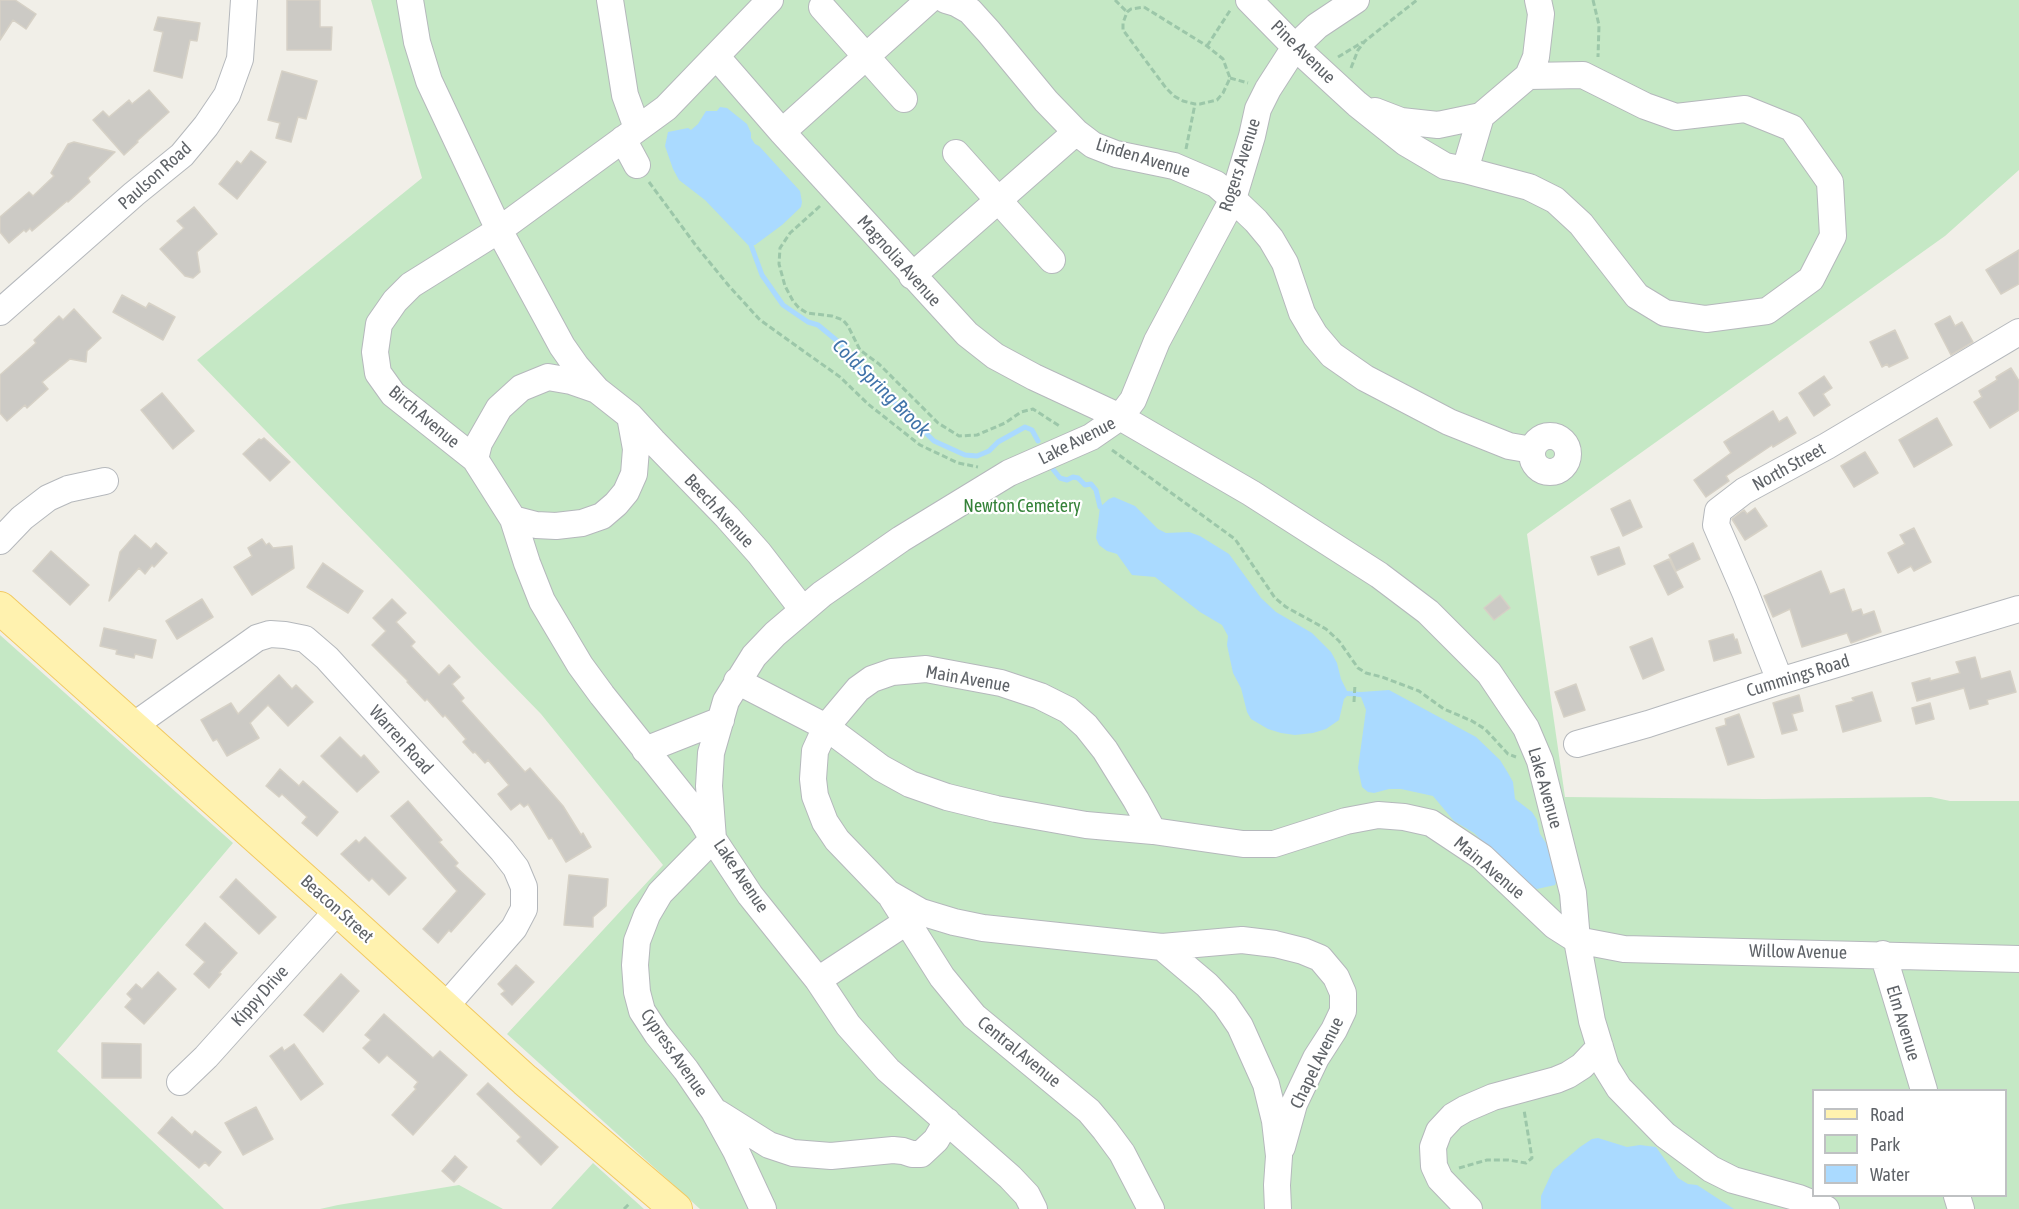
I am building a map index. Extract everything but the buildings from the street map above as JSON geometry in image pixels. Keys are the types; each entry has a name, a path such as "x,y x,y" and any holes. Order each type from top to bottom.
{"main road":[{"name":"Beacon Street","path":"0,608 338,910 444,1008 676,1209"}],"street":[{"name":"Paulson Road","path":"0,312 134,194 182,155 206,126 227,94 240,59 244,0"},
{"path":"410,0 417,42 429,81 499,230 562,346 576,366 597,390 630,416 636,449 634,474 626,492 616,504 602,516 582,523 546,525 513,519"},
{"path":"610,0 630,134 637,165"},
{"name":"Birch Avenue","path":"713,838 701,819 585,672 542,601 513,519 475,459 393,394 378,373 375,352 380,324 395,301 411,285 499,230 666,108 770,0"},
{"path":"782,132 929,0"},
{"name":"Linden Avenue","path":"946,0 970,11 1046,101 1076,132 1093,145 1116,154 1182,169 1216,184 1233,198 1271,239 1285,262 1302,313 1315,335 1332,356 1365,378 1449,422 1509,446 1532,450"},
{"name":"Pine Avenue","path":"1249,0 1318,69 1406,143 1445,166 1529,187 1555,200 1581,224 1637,296 1665,313 1706,319 1767,311 1811,279 1833,236 1830,182 1792,128 1745,110 1676,117 1646,106 1583,75 1528,76"},
{"name":"Rogers Avenue","path":"1120,417 1133,400 1157,341 1233,198 1258,109 1278,72 1295,47 1317,26 1356,0"},
{"path":"1350,97 1401,121 1438,124 1481,116 1528,76 1536,57 1540,14 1538,0"},
{"path":"822,8 904,99"},
{"name":"Magnolia Avenue","path":"716,56 912,276 967,334 995,356 1120,417"},
{"path":"1465,170 1481,116"},
{"path":"912,276 1076,132"},
{"path":"956,153 1052,260"},
{"name":"North Street","path":"1780,681 1716,525 1718,511 1744,491 1827,446 2019,333"},
{"path":"548,377 557,363 562,346"},
{"path":"475,459 478,443 499,408 521,388 548,377 571,381 597,390"},
{"name":"Beech Avenue","path":"630,416 733,524 803,610"},
{"name":"Lake Avenue","path":"1034,1209 1027,1195 1010,1177 888,1070 848,1025 818,980 750,895 713,838 711,753 726,701 754,656 775,634 822,594 901,539 1009,473 1084,440 1120,417 1251,493 1379,575 1428,612 1489,673 1526,728 1538,758 1573,893 1577,940 1592,1021 1606,1067 1619,1088 1665,1135 1711,1169 1733,1180 1799,1198 1826,1209"},
{"path":"0,542 22,518 48,498 68,489 105,481"},
{"name":"Cummings Road","path":"1577,744 2019,609"},
{"name":"Warren Road","path":"133,726 257,638 270,634 305,639 327,658 502,850 516,868 524,887 524,909 514,928 444,1008"},
{"name":"Main Avenue","path":"1162,948 983,928 915,916 888,893 837,840 825,822 815,796 813,779 815,752 826,727 858,689 872,679 892,672 926,669 1001,683 1040,696 1068,710 1086,726 1105,750 1153,831 1243,844 1274,844 1346,821 1378,815 1404,817 1431,823 1482,857 1555,926 1577,940"},
{"path":"737,681 826,727 881,768 910,784 946,797 996,810 1075,823 1153,831"},
{"path":"645,750 721,720"},
{"name":"Cypress Avenue","path":"713,838 660,893 647,915 637,941 634,965 637,992 642,1011 714,1111 763,1209"},
{"name":"Kippy Drive","path":"180,1082 220,1042 338,910"},
{"path":"818,980 915,916"},
{"name":"Central Avenue","path":"915,916 942,977 974,1016 1089,1111 1122,1153 1151,1209"},
{"name":"Chapel Avenue","path":"1162,948 1242,940 1275,944 1304,951 1320,958 1336,977 1343,993 1342,1011 1294,1104 1279,1156"},
{"name":"Willow Avenue","path":"1577,940 1624,949 2019,959"},
{"path":"1162,948 1207,985 1225,1004 1240,1026 1266,1084 1275,1121 1279,1156 1278,1209"},
{"name":"Elm Avenue","path":"1883,954 1924,1089"},
{"path":"1469,1209 1440,1179 1434,1166 1433,1148 1439,1131 1453,1116 1465,1109 1493,1097 1568,1075 1582,1066 1600,1047"},
{"path":"714,1111 769,1145 793,1153 831,1156 893,1150 921,1154 936,1140 947,1120"}],"path":[{"path":"1115,0 1126,12"},
{"path":"1208,46 1237,0"},
{"path":"1318,69 1365,41 1417,0"},
{"path":"1591,79 1599,51 1599,25 1593,0"},
{"path":"1144,7 1208,46 1223,59 1230,78 1217,100 1195,104 1174,96 1127,37 1123,23 1126,12 1144,7"},
{"path":"1350,97 1358,50 1365,41"},
{"path":"1182,169 1195,104"},
{"path":"637,165 697,247 760,320 840,377 868,404 920,445 958,463 1009,473"},
{"path":"834,188 821,204 790,233 780,248 779,264 785,286 793,301 807,314 832,316 843,320 860,350 879,364 938,423 959,436 977,435 1005,423 1021,412 1033,409 1084,440 1125,458 1187,506 1221,527 1235,539 1275,598 1326,629 1339,641 1358,668 1366,673 1419,691 1444,709 1472,721 1485,729 1513,757 1538,758"},
{"path":"1354,702 1355,684"},
{"path":"1440,1179 1470,1163 1500,1159 1526,1163 1532,1158 1520,1090"}],"green space":[{"name":"Newton Cemetery","path":"371,0 2019,0 2019,170 1945,236 1527,534 1565,797 1764,799 1931,797 1950,801 2019,801 2019,1209 700,1209 507,1034 663,865 541,714 197,360 422,178"},
{"path":"0,635 233,843 57,1051 224,1209 0,1209"},
{"path":"593,1163 644,1209 551,1209"},
{"path":"459,1185 503,1209 320,1209 338,1205"}],"water":[{"path":"720,107 727,108 747,124 755,144 800,191 801,207 755,245 748,245 705,200 679,180 665,146 668,132 688,128 691,130 706,111 717,111"},
{"path":"1114,497 1135,506 1158,529 1166,533 1189,532 1229,554 1261,598 1276,612 1312,633 1331,652 1347,691 1389,690 1476,737 1500,760 1513,782 1515,799 1532,812 1537,820 1557,879 1555,885 1537,889 1526,884 1474,833 1454,821 1433,796 1401,789 1374,793 1362,787 1358,768 1366,710 1361,697 1347,696 1344,699 1339,720 1326,729 1313,733 1295,735 1281,733 1268,729 1251,719 1241,688 1233,673 1227,645 1228,636 1222,625 1200,612 1155,577 1132,575 1117,554 1099,545 1096,538 1100,507"},
{"path":"1598,1138 1627,1147 1640,1145 1656,1147 1678,1178 1688,1184 1697,1185 1734,1209 1541,1209 1541,1196 1553,1170 1580,1147"}],"waterway":[{"name":"Cold Spring Brook","path":"751,245 762,275 783,305 808,322 818,325 841,344 861,370 934,441 965,455 977,456 989,451 998,442 1025,427 1032,430 1038,441"},
{"name":"Cold Spring Brook","path":"1052,468 1060,478 1067,480 1073,477 1078,478 1085,485 1091,484 1096,490 1100,507"}]}
